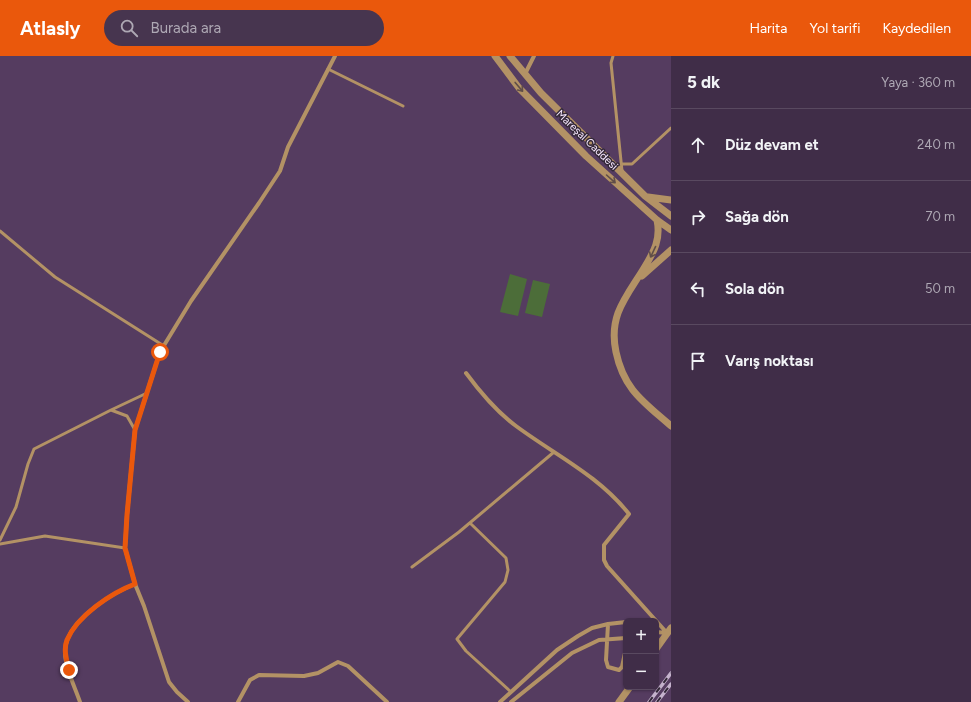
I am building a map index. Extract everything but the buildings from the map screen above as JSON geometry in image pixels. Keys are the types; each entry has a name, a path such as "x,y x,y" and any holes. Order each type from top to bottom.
{"street":[{"path":"188,702 176,692 169,682 144,606 135,584 125,548 135,430 160,352 191,301 260,203 280,171 288,147 335,56"},
{"name":"Mareşal Caddesi","path":"495,56 519,88 586,156 657,220 671,230"},
{"name":"Mareşal Caddesi","path":"510,56 541,93 622,174 645,196 671,216"},
{"path":"525,74 534,56"},
{"path":"645,196 659,200 671,200"},
{"path":"657,220 658,236 655,247 624,300 615,322 613,339 619,364 626,382 635,394 671,426"},
{"path":"637,280 671,250"},
{"path":"466,373 479,390 515,426 588,474 629,514 604,545 604,560 607,566 669,630"},
{"path":"80,702 69,670 65,652 67,641 77,624 92,610 120,590 135,584"},
{"path":"500,702 562,647 592,628 608,624 623,623"},
{"path":"608,624 606,660 608,667 619,670 622,667 625,654"},
{"path":"659,632 669,630"},
{"path":"659,644 669,630"},
{"path":"511,702 572,653 599,640 623,638"},
{"path":"238,702 250,680 259,675 304,676 318,672 338,662 348,666 387,702"},
{"path":"619,702 628,690"}],"lane":[{"path":"613,56 611,62 622,174"},
{"path":"328,69 403,106"},
{"path":"621,164 632,164 671,128"},
{"path":"0,231 55,277 164,346"},
{"path":"0,540 16,507 28,464 34,449 147,393"},
{"path":"111,410 127,416 135,430"},
{"path":"412,567 470,523 554,452"},
{"path":"470,523 506,558 508,570 506,582 457,639 466,651 511,692"},
{"path":"0,544 45,536 125,548"}],"green space":[{"path":"510,274 527,279 518,316 500,312"},
{"path":"533,280 550,284 542,317 525,313"}],"railway":[{"path":"649,702 671,673"},
{"path":"657,702 671,684"}],"route":[{"path":"69,670 65,652 67,641 77,624 92,610 120,590 135,584 125,548 135,430 160,352"}]}
